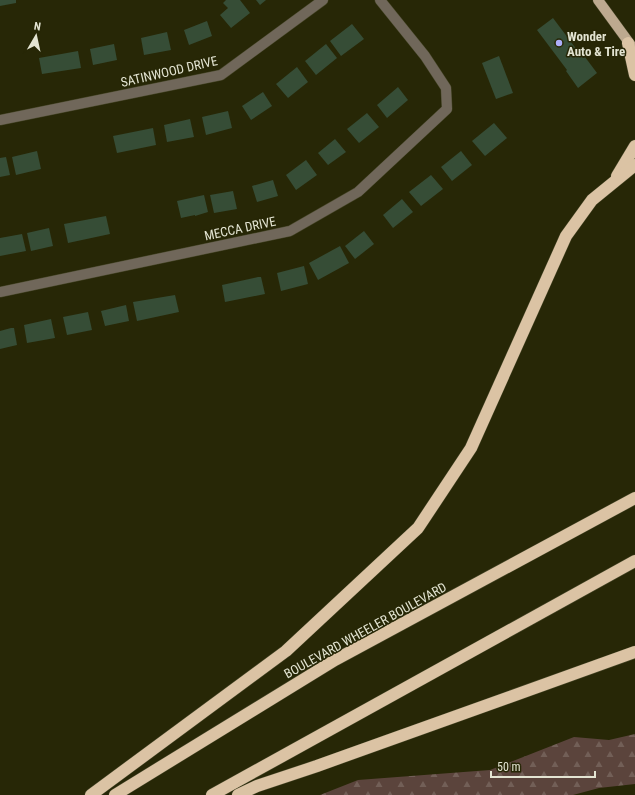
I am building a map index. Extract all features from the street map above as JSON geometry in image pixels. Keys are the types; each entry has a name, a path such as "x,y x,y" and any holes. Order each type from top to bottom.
{"highway":[{"path":"633,47 635,75"},
{"path":"612,184 635,146"},
{"path":"91,795 286,651 418,528 471,448 566,236 592,200 635,165"},
{"name":"BOULEVARD WHEELER BOULEVARD","path":"115,795 335,660 635,498"},
{"path":"212,795 635,561"},
{"path":"238,795 258,786 635,652"}],"main road":[{"path":"598,0 633,47"}],"street":[{"name":"SATINWOOD DRIVE","path":"0,120 221,75 323,0"},
{"name":"MECCA DRIVE","path":"0,292 290,231 358,192 447,109 446,88 425,56 380,0"}],"green space":[{"path":"635,734 635,784 599,788 573,795 320,795 358,780 490,770 574,737 609,740"}],"building":[{"path":"0,0 16,0 16,3 0,6"},
{"path":"226,0 240,0 250,13 231,28 220,15 228,8 223,3"},
{"path":"256,0 266,0 260,5"},
{"name":"Wonder Auto & Tire","path":"553,18 583,58 585,57 597,73 578,88 566,71 567,70 537,30"},
{"path":"207,21 212,36 189,45 184,30"},
{"path":"352,24 364,39 341,56 330,41"},
{"path":"167,32 171,50 144,55 141,38"},
{"path":"114,44 117,60 93,65 90,49"},
{"path":"326,44 337,58 316,75 305,61"},
{"path":"78,51 81,68 42,74 39,58"},
{"path":"499,56 513,93 496,99 482,63"},
{"path":"297,67 308,82 288,98 276,84"},
{"path":"398,87 408,100 387,118 377,105"},
{"path":"263,92 272,106 251,120 242,106"},
{"path":"228,111 232,128 206,135 202,117"},
{"path":"367,113 379,127 359,143 347,129"},
{"path":"190,119 194,137 167,142 164,125"},
{"path":"494,123 507,138 485,156 472,141"},
{"path":"153,128 156,145 117,153 113,136"},
{"path":"335,139 346,152 328,165 318,153"},
{"path":"37,151 41,169 16,175 12,157"},
{"path":"461,151 472,165 452,181 441,167"},
{"path":"6,157 10,175 0,177 0,158"},
{"path":"306,160 317,175 296,190 286,175"},
{"path":"431,175 443,189 421,206 409,192"},
{"path":"273,180 278,196 257,202 252,186"},
{"path":"233,191 237,209 214,213 210,195"},
{"path":"204,195 208,212 181,218 177,201"},
{"path":"402,199 413,212 393,228 383,215"},
{"path":"106,216 110,234 68,243 64,224"},
{"path":"49,228 53,246 31,251 27,233"},
{"path":"364,231 374,244 355,259 345,246"},
{"path":"22,234 26,251 0,256 0,238"},
{"path":"340,246 349,263 318,280 309,263"},
{"path":"304,266 308,284 281,291 277,273"},
{"path":"261,277 265,294 225,302 222,285"},
{"path":"175,295 179,312 137,321 133,302"},
{"path":"126,305 129,321 105,326 101,311"},
{"path":"88,312 92,330 67,335 63,317"},
{"path":"51,319 55,338 27,343 24,325"},
{"path":"14,328 17,345 0,349 0,331"}],"place":[{"name":"Wonder Auto & Tire","path":"559,43"}]}
